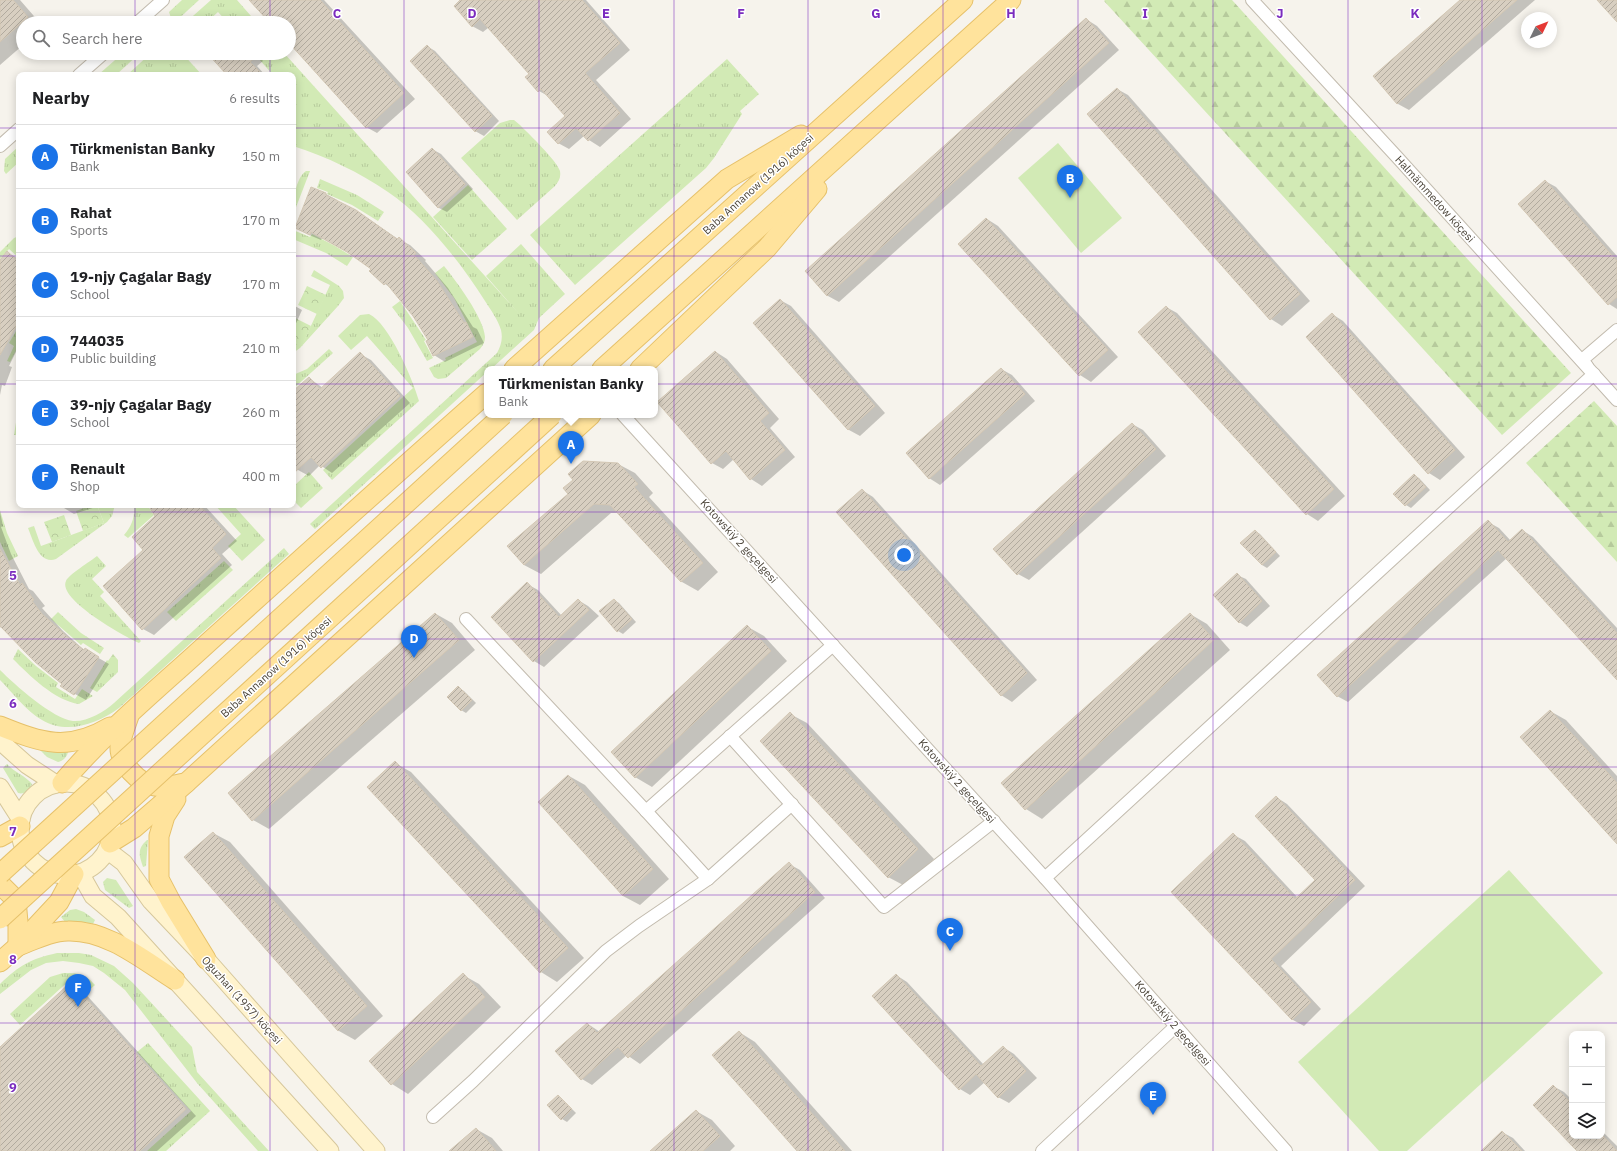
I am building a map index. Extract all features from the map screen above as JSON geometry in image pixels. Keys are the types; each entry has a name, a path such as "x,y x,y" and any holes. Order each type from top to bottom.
{"main road":[{"name":"Baba Annanow (1916) köçesi","path":"556,366 963,0"},
{"path":"605,366 1011,0"},
{"path":"517,366 727,179 839,111"},
{"path":"643,366 767,248 863,134"},
{"path":"59,784 128,716 308,552 484,396"},
{"path":"0,874 500,418"},
{"name":"Baba Annanow (1916) köçesi","path":"0,919 549,418"},
{"path":"108,846 112,828 109,813 102,800 84,787 77,784 59,784 43,789 33,797 25,808 20,823 21,840 27,853 35,863 47,871 60,875 77,874 95,864 108,846 134,828 186,783 588,418"},
{"path":"0,726 30,738 48,742 64,743 78,740 103,731 128,716"},
{"path":"128,716 120,747 123,761 131,772 143,781 155,786 186,783"},
{"path":"0,741 27,765 59,784"},
{"path":"186,783 165,816 159,836 159,879 206,960"},
{"path":"0,787 20,823"},
{"path":"0,837 20,823"},
{"name":"Oguzhan (1957) köçesi","path":"108,846 124,863 151,901 206,960 376,1151"},
{"path":"0,962 18,946 59,902 77,874"},
{"path":"77,874 93,896 118,917 330,1151"},
{"path":"0,884 16,900 18,946"},
{"path":"18,946 47,935 67,931 87,933 112,941 175,980"}],"street":[{"path":"145,16 163,0"},
{"name":"Halmämmedow köçesi","path":"1252,0 1617,399"},
{"path":"82,72 96,60"},
{"path":"0,146 16,132"},
{"path":"1617,330 1582,360 1617,399"},
{"path":"1045,878 1594,374"},
{"name":"Kotowskiý 2 geçelgesi","path":"626,418 994,821 1286,1151"},
{"path":"466,619 708,879"},
{"path":"646,811 833,645"},
{"path":"730,736 884,907 994,821"},
{"path":"433,1116 473,1081 606,951 639,926 708,879 792,804"},
{"path":"1042,1151 1176,1026"}],"green space":[{"path":"182,0 199,0 182,16 170,16 169,12"},
{"path":"211,0 237,0 251,16 222,16 218,12 214,16 193,16"},
{"path":"1232,0 1571,373 1502,435 1104,1"},
{"path":"727,59 759,94 740,111 742,114 706,168 575,285 530,235"},
{"path":"115,60 132,60 119,72 101,72"},
{"path":"143,60 188,60 199,72 130,72"},
{"path":"260,60 290,60 521,316 486,276 521,244 565,294 539,318 534,330 494,366 484,366 484,375 315,529 310,524 497,353 500,348 502,333 494,315 476,286 442,242 416,215 388,192 366,178 330,160 296,147 296,72 270,72"},
{"path":"514,120 520,125 554,161 560,171 558,183 517,220 461,158 500,123"},
{"path":"1058,143 1122,218 1081,253 1018,178"},
{"path":"16,149 16,165 6,174 4,171 5,159"},
{"path":"306,171 310,171 296,207 296,189 302,174"},
{"path":"320,179 357,195 384,212 378,221 352,205 327,194 328,192 317,188"},
{"path":"468,185 507,229 472,260 433,217"},
{"path":"296,231 310,237 312,234 353,257 347,266 326,253 296,240"},
{"path":"16,237 16,255 9,249 0,259 0,252"},
{"path":"444,266 475,310 480,320 485,339 480,349 446,378 438,379 434,377 429,368 477,342 454,298 435,273"},
{"path":"314,270 339,286 343,291 344,298 300,348 296,351 296,342 302,345 330,285 311,276"},
{"path":"307,286 326,295 317,314 298,305"},
{"path":"400,301 426,340 424,341 433,358 427,361 408,328 392,307"},
{"path":"369,314 377,319 392,340 406,367 419,401 332,480 323,470 413,388 367,336 351,350 338,336 360,315"},
{"path":"296,318 311,326 302,346 296,343"},
{"path":"16,331 16,351 10,362 7,361 14,346 9,343"},
{"path":"329,349 333,353 296,386 296,374 307,369"},
{"path":"1594,401 1617,426 1617,562 1526,463"},
{"path":"16,422 16,435 14,435"},
{"path":"309,472 323,488 301,508 296,503 296,484"},
{"path":"84,508 98,508 104,523 83,531 76,511"},
{"path":"98,508 114,508 112,516 107,522 56,559 50,560 41,555 28,528 34,526 41,546 104,523"},
{"path":"134,508 149,508 154,515 128,538 124,535 129,528 134,513"},
{"path":"218,508 236,508 265,540 242,561 228,546 241,534"},
{"path":"0,510 7,533 18,556 9,561 0,542"},
{"path":"64,515 71,535 52,542 44,522"},
{"path":"284,548 289,554 119,708 101,719 82,726 61,727 52,724 42,720 31,712 0,680 0,670 14,684 34,700 65,719 78,721 95,716 114,703"},
{"path":"97,556 106,566 92,579 104,592 100,596 141,641 139,643 107,625 81,607 66,589 66,581 68,578"},
{"path":"224,561 233,570 176,621 167,612"},
{"path":"58,612 81,633 104,648 100,654 83,643 81,645 51,619"},
{"path":"18,649 36,666 58,683 56,687 75,699 82,689 93,696 79,704 70,702 52,693 13,659"},
{"path":"113,654 118,660 118,672 97,692 90,688 107,660 108,661"},
{"path":"40,750 68,752 67,756 62,761 58,762 47,757"},
{"path":"7,764 32,784 26,792 18,793 3,768"},
{"path":"147,840 146,866 143,867 140,849"},
{"path":"1509,870 1603,973 1407,1151 1379,1151 1298,1062"},
{"path":"107,878 116,880 133,906 129,908 105,890 103,882"},
{"path":"76,909 84,912 95,920 93,924 83,922 66,923 61,917 70,910"},
{"path":"57,953 79,953 91,955 114,966 133,983 192,1047 197,1072 269,1151 258,1151 197,1083 125,990 93,966 63,961 46,963 31,970 0,994 0,984 20,967 32,960"},
{"path":"63,973 80,974 88,978 95,985 85,994 71,979 20,1025 10,1014 50,977"},
{"path":"148,1043 210,1111 166,1151 147,1151 191,1111 137,1052"}],"building":[{"path":"0,0 13,0 27,16 16,16 16,28 0,42"},
{"path":"249,0 320,0 404,93 366,128 296,51 296,16 264,16"},
{"path":"460,0 582,0 620,43 585,73 620,113 588,141 576,128 558,144 547,132 565,116 541,89 538,92 525,77 529,74 480,19 472,27 454,6"},
{"path":"1460,0 1517,0 1397,104 1373,76"},
{"path":"1597,0 1617,0 1617,22"},
{"path":"1086,18 1109,43 827,296 805,271"},
{"path":"427,45 492,116 475,132 410,61"},
{"path":"213,60 252,60 250,62 260,72 224,72"},
{"path":"1117,88 1300,294 1270,320 1087,114"},
{"path":"432,148 465,184 438,208 406,172"},
{"path":"1545,180 1617,261 1617,297 1608,305 1518,204"},
{"path":"311,187 326,193 326,195 356,210 397,239 399,237 416,253 414,255 437,281 464,323 466,322 473,337 433,356 426,341 428,340 413,316 386,283 384,285 369,271 371,269 347,252 311,232 310,235 296,228"},
{"path":"986,218 1108,350 1079,376 958,244"},
{"path":"7,251 16,259 16,326 0,355 0,260"},
{"path":"780,299 875,406 848,430 753,323"},
{"path":"1166,306 1334,489 1306,515 1138,332"},
{"path":"1332,313 1455,450 1428,474 1306,337"},
{"path":"715,351 769,413 760,421 785,450 750,480 726,451 711,464 658,403 658,401"},
{"path":"360,352 400,396 321,468 311,457 296,471 296,388 309,377 320,389"},
{"path":"1001,368 1025,394 929,479 906,453"},
{"path":"1132,423 1156,449 1017,575 993,549"},
{"path":"583,461 618,463 638,484 634,487 703,563 681,582 610,505 594,504 524,565 507,546 568,494 563,488 573,480 568,474"},
{"path":"1414,474 1426,487 1405,506 1393,494"},
{"path":"862,489 1027,673 1001,696 836,512"},
{"path":"150,508 202,508 226,534 212,548 221,558 142,630 103,586 143,550 132,537 155,516"},
{"path":"1488,520 1508,542 1522,529 1617,633 1617,680 1498,550 1337,697 1317,675"},
{"path":"1255,530 1276,552 1262,565 1240,543"},
{"path":"0,549 20,585 22,583 34,600 32,601 42,614 72,641 84,650 85,648 99,657 74,695 60,686 62,684 35,662 0,626"},
{"path":"1237,573 1262,601 1239,623 1213,595"},
{"path":"527,582 559,617 578,599 589,610 533,662 491,617"},
{"path":"614,599 632,619 617,632 599,611"},
{"path":"435,613 459,640 252,821 228,793"},
{"path":"1190,613 1214,640 1025,810 1001,783"},
{"path":"747,625 771,651 635,778 611,752"},
{"path":"458,686 472,700 461,711 447,697"},
{"path":"1550,710 1617,783 1617,844 1520,737"},
{"path":"790,712 918,849 888,878 760,741"},
{"path":"395,761 568,948 540,973 367,787"},
{"path":"568,775 653,869 623,896 538,802"},
{"path":"1276,796 1355,880 1271,959 1311,1002 1292,1020 1171,892 1233,833 1295,899 1315,880 1255,816"},
{"path":"213,832 367,1006 338,1031 184,857"},
{"path":"789,862 815,892 628,1058 618,1047 581,1080 555,1051 587,1023 597,1033"},
{"path":"463,973 485,997 391,1085 369,1061"},
{"path":"896,974 981,1066 1003,1046 1026,1071 998,1098 976,1074 959,1090 872,996"},
{"path":"71,982 186,1109 140,1151 0,1151 0,1047"},
{"path":"739,1031 845,1151 797,1151 712,1055"},
{"path":"1553,1085 1569,1101 1569,1139 1605,1138 1617,1151 1577,1151 1533,1105"},
{"path":"558,1095 572,1109 561,1120 547,1105"},
{"path":"696,1110 720,1136 703,1151 650,1151"},
{"path":"476,1128 496,1151 449,1151"},
{"path":"1502,1131 1522,1151 1481,1151"}],"place":[{"name":"Rahat","path":"1070,198"},
{"name":"Türkmenistan Banky","path":"571,464"},
{"name":"744035","path":"414,658"},
{"name":"19-njy Çagalar Bagy","path":"950,951"},
{"name":"Renault","path":"78,1007"},
{"name":"39-njy Çagalar Bagy","path":"1153,1115"}]}
